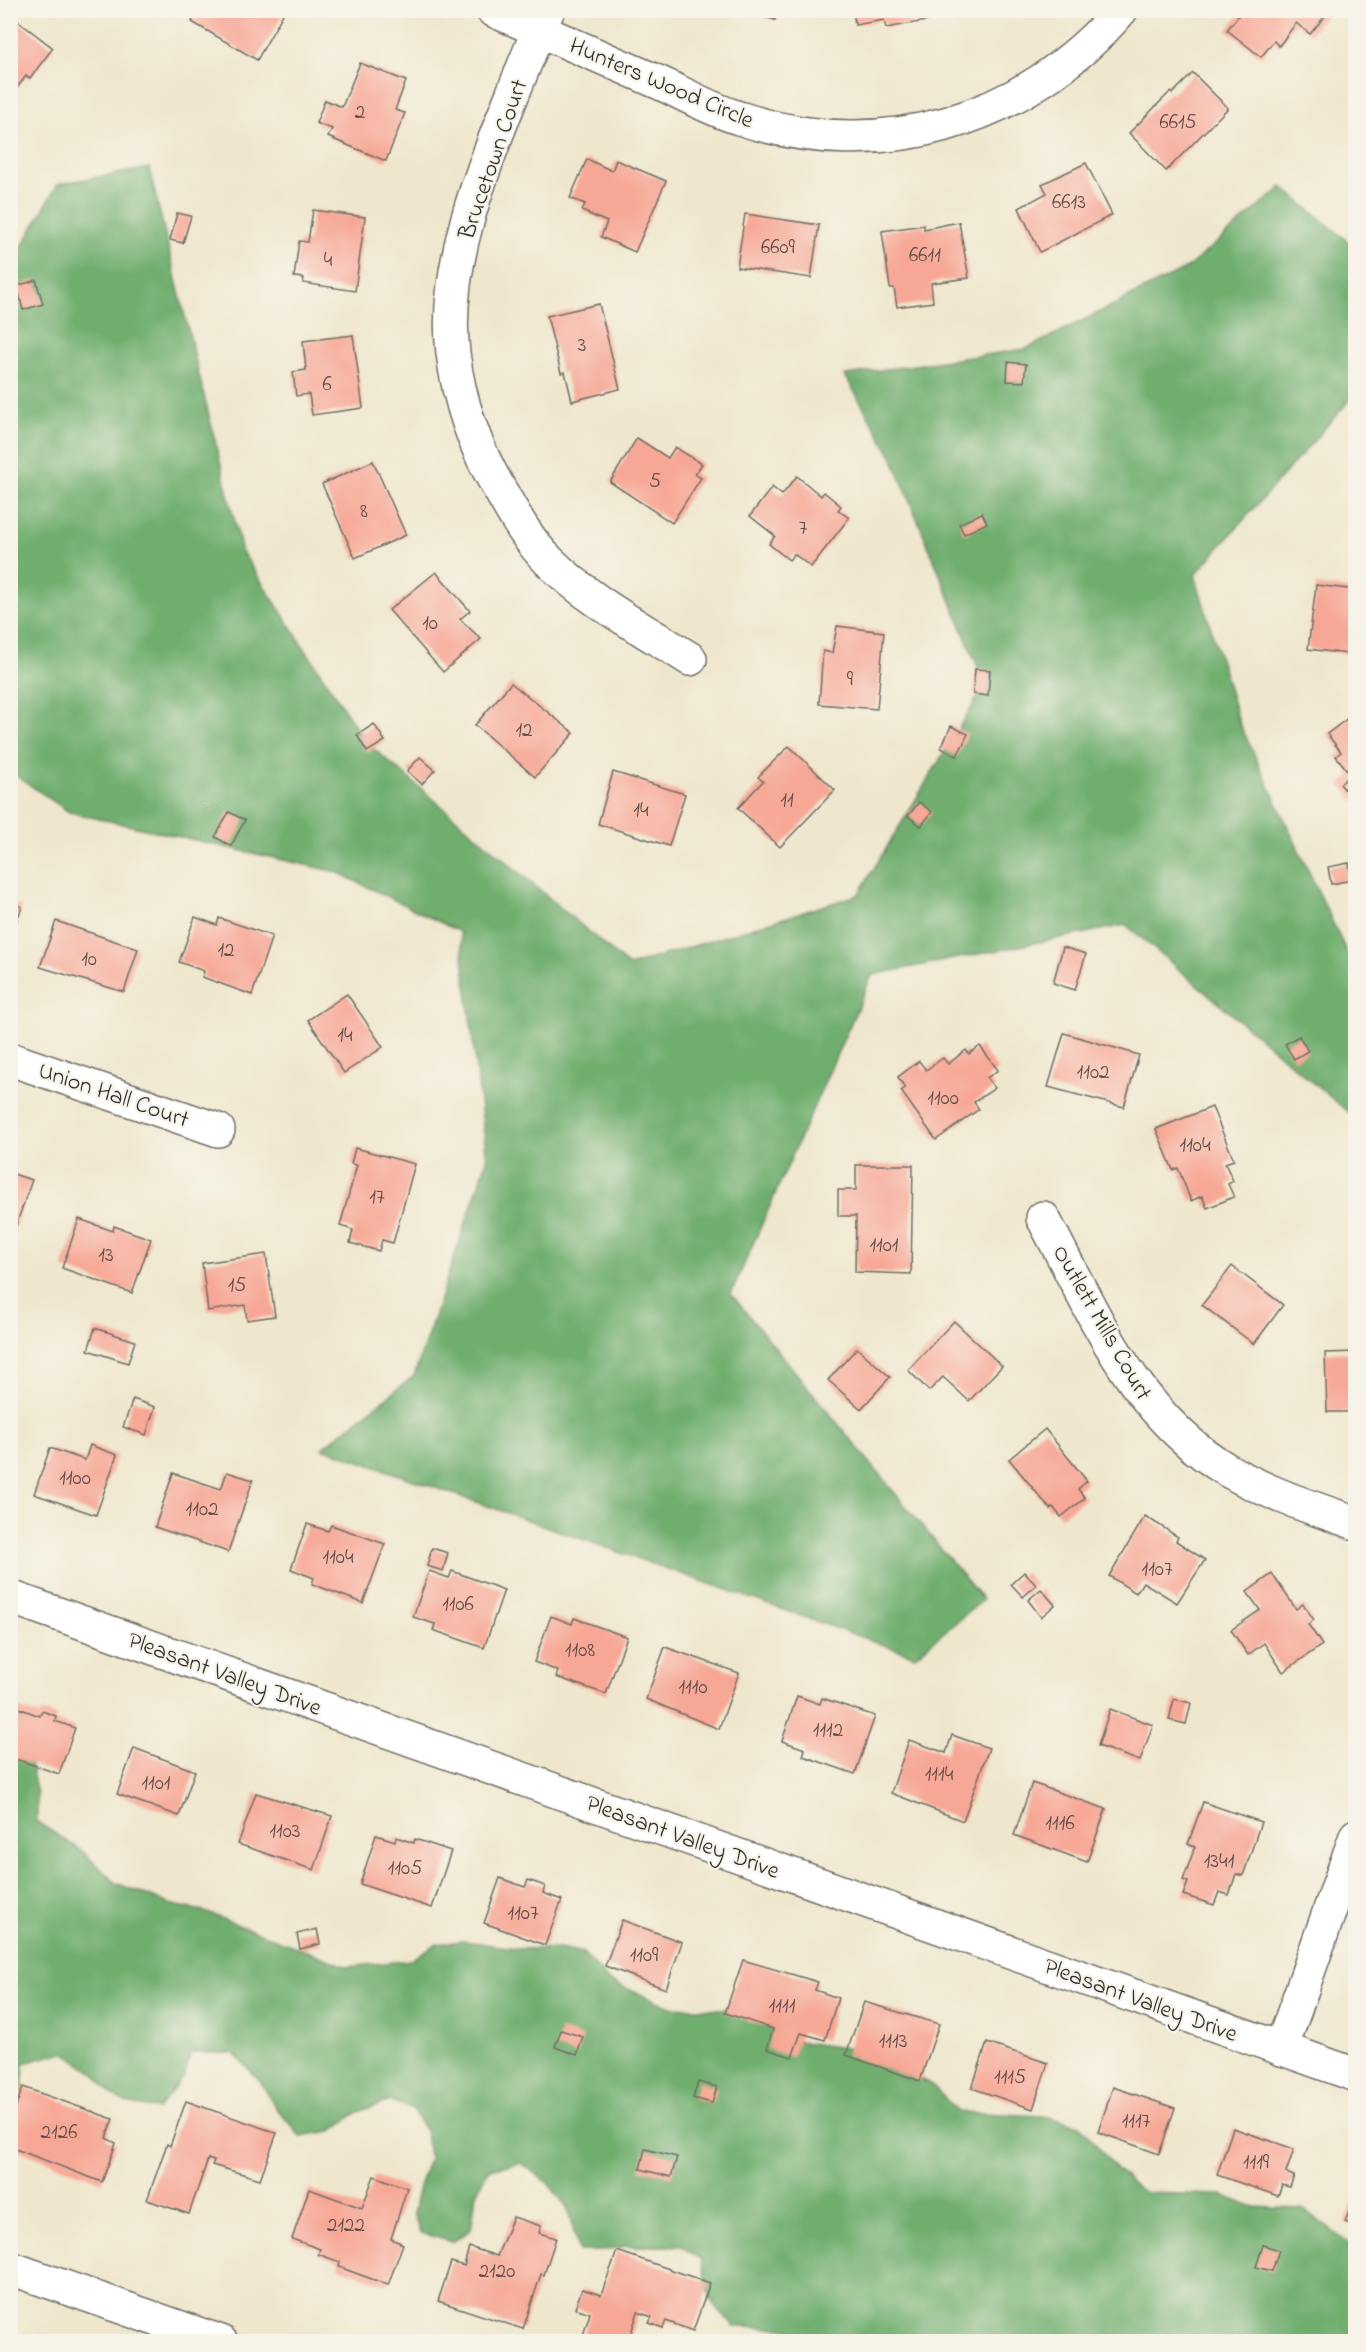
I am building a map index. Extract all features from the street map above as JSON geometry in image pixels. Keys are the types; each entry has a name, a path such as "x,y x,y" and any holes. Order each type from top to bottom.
{"street":[{"name":"Hunters Wood Circle","path":"493,10 544,20 738,118 797,132 842,135 899,134 958,122 1011,100 1064,67 1121,10"},
{"name":"Brucetown Court","path":"544,20 495,139 465,227 453,296 453,352 462,400 481,457 510,509 548,560 596,600 690,659"},
{"name":"Union Hall Court","path":"10,1059 218,1130"},
{"name":"Outlett Mills Court","path":"1043,1218 1123,1367 1150,1405 1186,1440 1228,1470 1273,1493 1356,1523"},
{"name":"Pleasant Valley Drive","path":"10,1597 1356,2075"},
{"path":"1281,2049 1356,1836"},
{"path":"10,2268 221,2342"}],"green space":[{"path":"149,168 242,552 365,741 629,966 858,895 985,685 892,457 845,375 1026,349 1187,268 1282,187 1355,247 1355,394 1195,575 1239,722 1355,970 1355,1118 1126,925 872,975 731,1294 983,1600 915,1656 322,1448 414,1376 487,1160 460,932 337,872 69,812 11,772 11,266 58,184"},
{"path":"11,1742 28,1753 37,1794 37,1822 82,1851 116,1883 169,1904 205,1912 348,1967 411,1960 436,1944 463,1941 522,1949 560,1948 583,1953 609,1981 671,2007 746,2010 787,2040 867,2051 932,2085 958,2112 1044,2116 1080,2125 1116,2169 1144,2193 1222,2195 1252,2207 1303,2209 1355,2248 1355,2341 811,2342 788,2328 734,2327 711,2301 701,2259 681,2246 626,2246 602,2251 579,2251 567,2207 547,2182 520,2163 488,2169 476,2194 471,2230 452,2242 421,2233 413,2214 419,2186 429,2159 426,2131 411,2108 390,2101 358,2112 332,2131 300,2136 277,2109 260,2081 233,2053 191,2053 184,2076 158,2109 125,2103 110,2093 96,2075 64,2052 24,2063 20,2139 11,2166"}],"building":[{"path":"199,10 277,10 283,14 257,60 192,22"},
{"path":"743,10 778,10 775,20"},
{"path":"853,10 936,10 938,19 886,28 884,20 855,25"},
{"path":"1243,10 1320,10 1326,15 1310,34 1296,23 1279,46 1274,41 1261,57 1227,30"},
{"path":"10,15 53,48 30,78 26,76 10,97"},
{"path":"360,63 406,81 395,110 405,113 386,161 328,137 332,129 316,123 325,100 342,107"},
{"path":"1193,73 1228,108 1166,171 1129,133 1170,92 1172,94"},
{"path":"587,159 612,171 616,160 666,181 635,252 601,237 607,222 582,211 585,204 570,198"},
{"path":"1086,163 1112,215 1040,252 1019,208 1047,193 1042,184"},
{"path":"313,210 365,217 355,291 303,283 304,278 294,277 299,241 308,242"},
{"path":"177,213 191,216 183,243 170,240"},
{"path":"745,214 819,225 811,278 737,267"},
{"path":"959,222 969,278 931,283 933,302 897,307 894,288 890,288 882,231 924,225 924,229"},
{"path":"36,280 43,304 23,310 17,286"},
{"path":"599,304 620,389 572,401 565,372 561,373 547,316"},
{"path":"353,335 363,408 312,415 309,394 296,396 293,372 306,370 303,341"},
{"path":"1008,362 1026,364 1024,382 1007,381"},
{"path":"637,438 668,458 675,447 702,464 695,474 701,478 672,523 610,482"},
{"path":"373,461 406,535 355,558 322,484"},
{"path":"797,476 821,496 824,492 841,506 838,510 849,518 811,567 794,554 789,560 769,544 775,536 750,516 772,487 782,495"},
{"path":"982,513 987,523 964,534 959,524"},
{"path":"436,572 470,611 460,619 481,639 443,672 389,610"},
{"path":"1316,585 1356,590 1356,655 1308,649"},
{"path":"837,626 884,632 877,709 819,704 823,651 832,653"},
{"path":"975,669 990,670 988,696 973,694"},
{"path":"511,683 574,733 535,777 475,725"},
{"path":"1356,712 1356,803 1340,784 1351,775 1336,756 1341,752 1327,734"},
{"path":"374,724 385,741 367,752 357,735"},
{"path":"951,726 968,734 957,756 941,748"},
{"path":"789,746 835,790 780,847 738,808 763,781 758,777"},
{"path":"420,757 435,770 422,784 407,771"},
{"path":"613,772 685,794 669,846 598,824"},
{"path":"919,802 932,812 921,826 908,816"},
{"path":"229,812 245,820 231,846 215,837"},
{"path":"1349,863 1352,880 1331,884 1328,867"},
{"path":"10,903 22,907 11,936 10,936"},
{"path":"195,917 217,925 219,918 272,936 252,995 202,977 204,971 179,962"},
{"path":"56,921 138,949 124,992 40,967"},
{"path":"1063,947 1086,954 1075,990 1053,983"},
{"path":"347,994 383,1047 344,1073 308,1020"},
{"path":"1064,1033 1139,1055 1124,1107 1048,1087"},
{"path":"1299,1036 1308,1051 1294,1059 1285,1044"},
{"path":"980,1046 998,1070 987,1078 995,1088 974,1102 979,1109 936,1140 901,1091 905,1088 898,1077 919,1061 926,1070 943,1058 948,1064 966,1050 969,1054"},
{"path":"1212,1107 1234,1160 1225,1163 1233,1181 1228,1184 1234,1197 1207,1208 1202,1196 1191,1201 1178,1168 1173,1170 1156,1129"},
{"path":"355,1148 415,1164 393,1243 382,1240 379,1251 350,1243 353,1230 340,1226 357,1165 351,1164"},
{"path":"856,1165 913,1165 911,1274 855,1272 856,1216 838,1216 838,1190 856,1190"},
{"path":"10,1173 32,1180 13,1234 10,1233"},
{"path":"79,1219 113,1231 114,1226 151,1239 132,1293 62,1268"},
{"path":"266,1254 275,1316 247,1320 245,1305 208,1311 202,1263"},
{"path":"1232,1266 1283,1305 1254,1344 1202,1305"},
{"path":"954,1321 1002,1366 969,1401 943,1377 929,1391 908,1370"},
{"path":"95,1328 135,1341 128,1363 88,1350"},
{"path":"857,1348 890,1377 861,1409 828,1380"},
{"path":"1356,1352 1356,1412 1327,1412 1325,1353"},
{"path":"133,1399 155,1407 146,1435 123,1427"},
{"path":"1045,1429 1087,1481 1078,1489 1085,1498 1061,1517 1053,1507 1050,1509 1009,1459"},
{"path":"90,1445 117,1455 96,1515 34,1494 50,1448 85,1460"},
{"path":"227,1472 253,1480 228,1552 155,1527 173,1473 221,1489"},
{"path":"1145,1516 1178,1537 1176,1541 1205,1560 1177,1603 1143,1582 1136,1593 1109,1576"},
{"path":"307,1524 328,1531 331,1525 385,1544 363,1603 312,1584 314,1578 291,1569"},
{"path":"432,1548 448,1553 443,1571 427,1566"},
{"path":"429,1571 449,1578 452,1571 504,1590 484,1648 433,1630 435,1624 413,1617"},
{"path":"1024,1572 1036,1585 1023,1597 1011,1584"},
{"path":"1272,1574 1296,1609 1303,1604 1314,1620 1308,1624 1322,1645 1283,1672 1264,1643 1248,1655 1231,1630 1260,1610 1247,1592"},
{"path":"1041,1589 1055,1605 1041,1617 1028,1600"},
{"path":"551,1616 572,1624 574,1618 627,1637 606,1694 556,1677 558,1671 534,1662"},
{"path":"665,1647 739,1673 719,1729 646,1699"},
{"path":"797,1696 820,1704 822,1698 875,1716 855,1774 803,1756 805,1749 782,1741"},
{"path":"1174,1699 1191,1703 1186,1724 1169,1720"},
{"path":"13,1706 40,1716 42,1711 56,1716 55,1721 75,1728 59,1774 10,1757 10,1714"},
{"path":"1110,1709 1153,1725 1140,1761 1098,1746"},
{"path":"952,1735 989,1748 963,1821 891,1793 909,1740 946,1753"},
{"path":"134,1748 195,1771 179,1816 117,1794"},
{"path":"1032,1783 1106,1809 1087,1862 1014,1835"},
{"path":"256,1793 332,1816 314,1870 238,1844"},
{"path":"1203,1802 1261,1822 1243,1876 1236,1874 1229,1895 1219,1892 1214,1905 1183,1895 1188,1882 1183,1880 1195,1847 1188,1844"},
{"path":"376,1835 395,1841 396,1837 414,1843 415,1839 451,1851 432,1908 360,1884"},
{"path":"500,1878 525,1887 528,1880 545,1886 543,1893 562,1900 545,1945 484,1923"},
{"path":"622,1920 682,1942 666,1989 605,1966"},
{"path":"317,1929 320,1944 300,1949 297,1934"},
{"path":"743,1960 818,1982 815,1990 838,1998 825,2040 801,2033 792,2057 767,2049 773,2029 725,2013"},
{"path":"864,2002 939,2024 920,2081 846,2055"},
{"path":"561,2030 583,2037 577,2055 555,2047"},
{"path":"987,2043 1048,2063 1033,2109 972,2088"},
{"path":"698,2082 717,2087 712,2103 693,2098"},
{"path":"23,2087 113,2119 106,2138 116,2143 102,2182 10,2147 10,2123"},
{"path":"1113,2087 1175,2108 1159,2154 1098,2132"},
{"path":"186,2101 277,2133 260,2179 212,2165 214,2161 208,2159 189,2214 147,2200 167,2144 170,2146"},
{"path":"1233,2128 1294,2149 1286,2173 1294,2176 1290,2187 1282,2185 1278,2196 1217,2175"},
{"path":"645,2149 677,2157 671,2177 640,2169"},
{"path":"374,2176 407,2188 391,2239 403,2244 388,2285 339,2267 340,2262 318,2254 320,2249 292,2239 309,2189 362,2208"},
{"path":"1356,2193 1356,2226 1345,2222"},
{"path":"513,2217 541,2226 539,2233 556,2238 544,2275 541,2274 523,2329 438,2301 451,2262 464,2266 469,2247 497,2256"},
{"path":"1263,2245 1279,2250 1272,2271 1256,2267"},
{"path":"617,2251 710,2283 693,2331 666,2321 663,2328 649,2323 652,2317 638,2312 628,2342 581,2342 590,2313 575,2308 582,2289 601,2295"}]}
